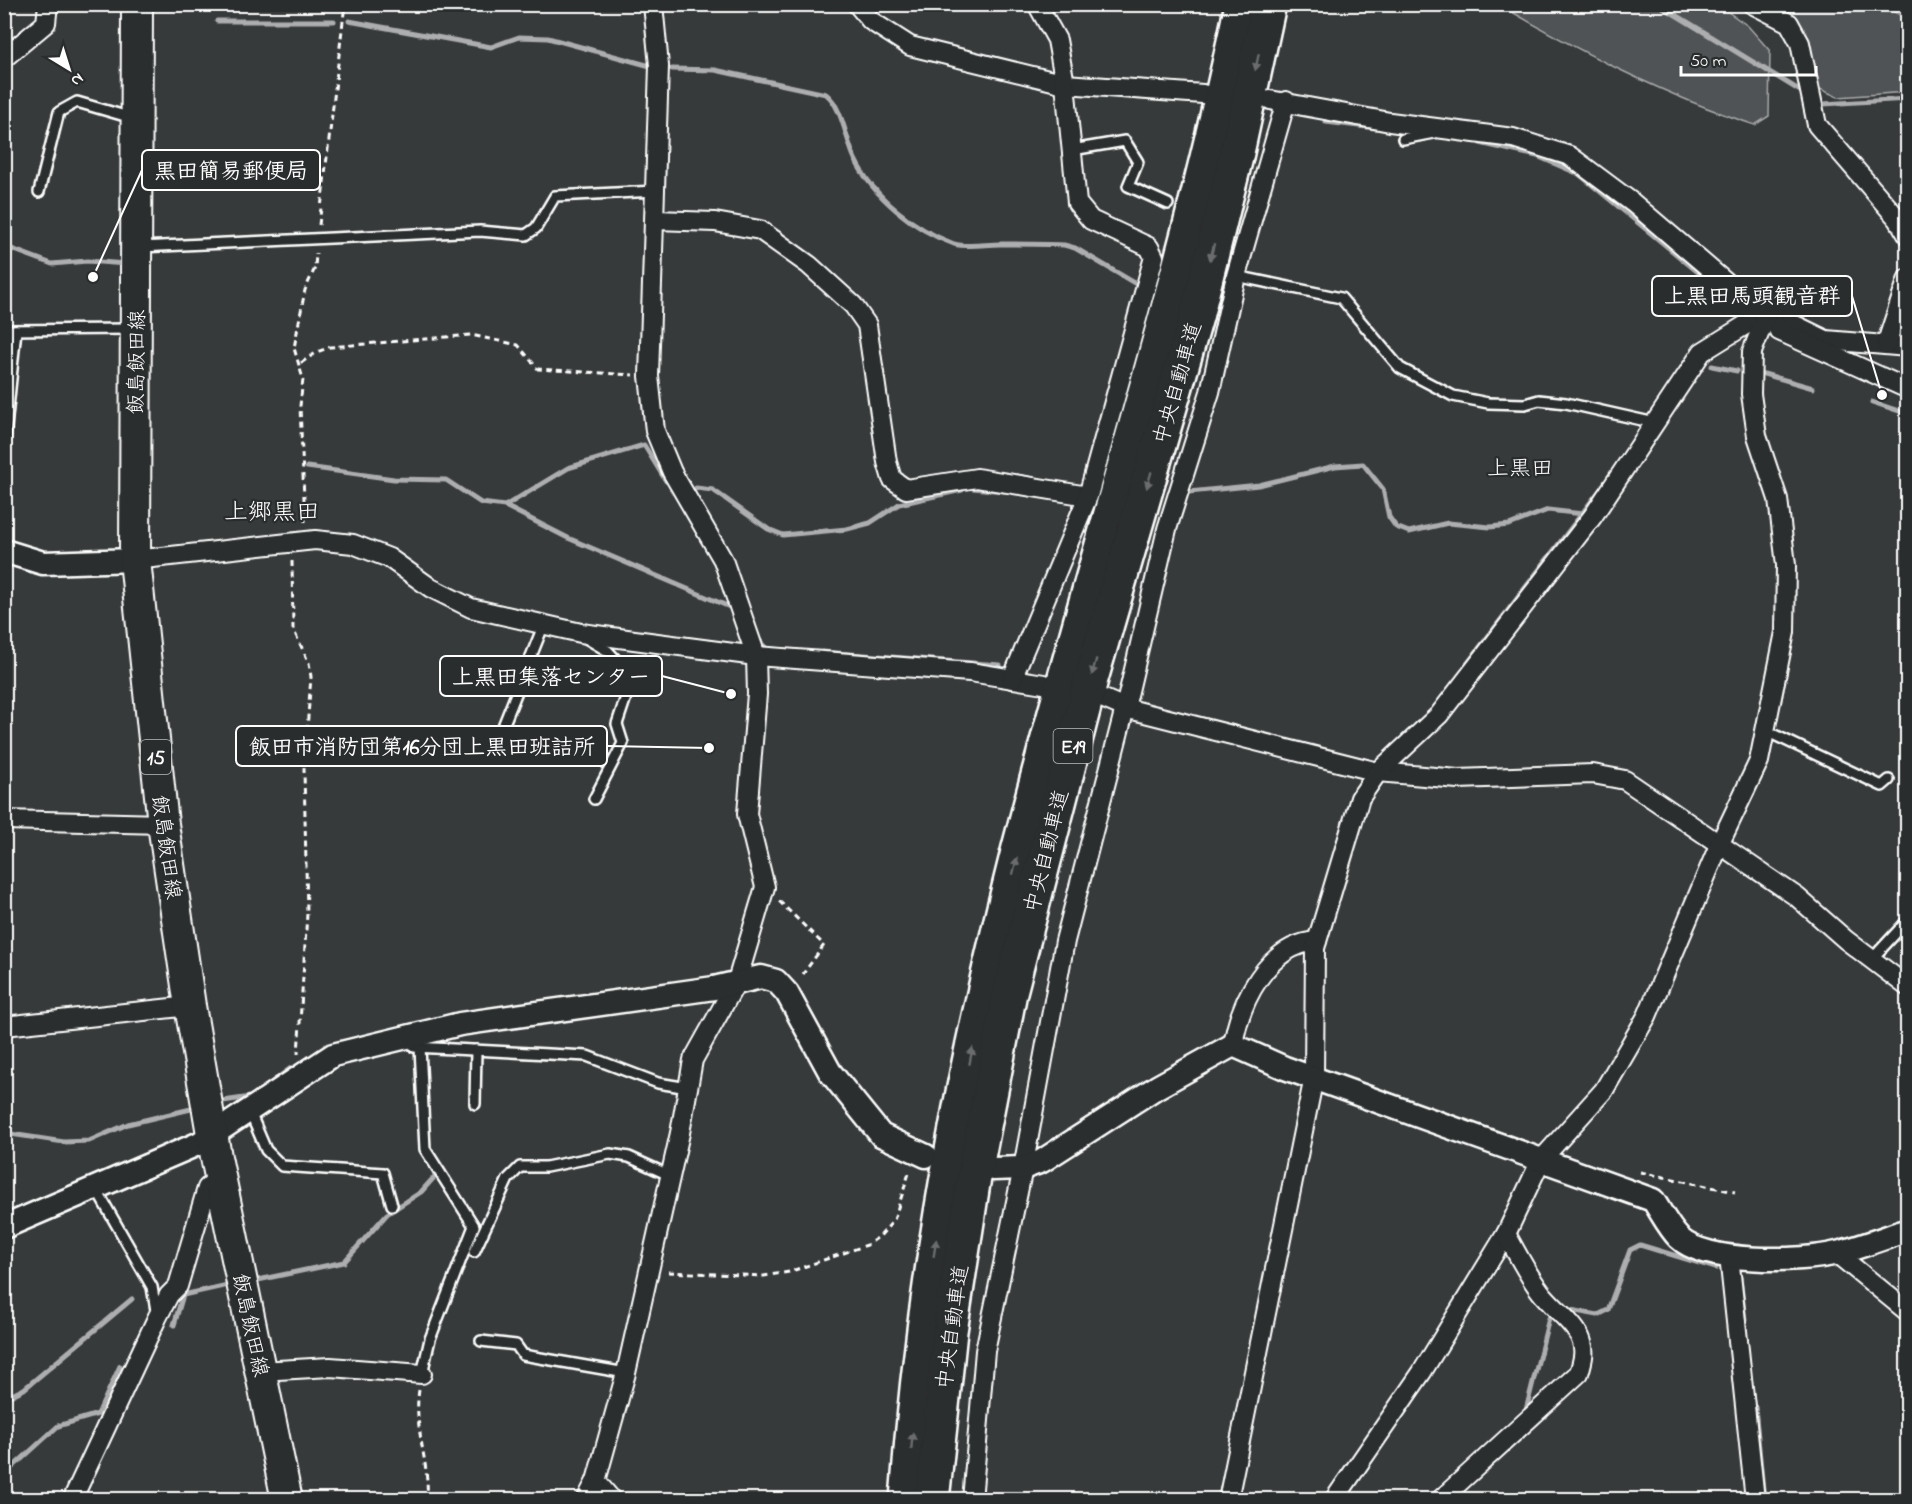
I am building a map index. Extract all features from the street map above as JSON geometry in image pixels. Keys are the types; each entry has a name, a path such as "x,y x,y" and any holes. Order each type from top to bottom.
{"highway":[{"name":"中央自動車道","path":"907,1500 923,1323 942,1197 978,1022 1034,789 1169,309 1220,107 1242,4"},
{"name":"中央自動車道","path":"932,1500 954,1308 973,1183 1010,992 1091,680 1199,306 1236,157 1269,4"}],"main road":[{"name":"飯島飯田線","path":"137,4 138,247 135,560 163,824 189,1006 212,1135 287,1500"}],"street":[{"path":"4,58 46,23 48,4"},
{"path":"586,1500 596,1481 626,1373 671,1176 693,1060 737,981 765,887 747,814 757,694 756,656 723,560 672,472 655,431 650,376 659,66 653,4"},
{"path":"857,4 871,21 910,46 1065,84 1203,94"},
{"path":"1012,679 1088,496 1154,257 1149,247 1091,220 1077,203 1065,84 1057,40 1037,4"},
{"path":"1752,4 1789,23 1800,43 1817,125 1903,220 1908,236"},
{"path":"972,1500 985,1351 1023,1168 1065,941 1125,708 1167,530 1210,392 1278,101 1390,122 1513,138 1570,156 1633,204 1742,298 1826,340 1908,346"},
{"path":"655,220 715,222 760,230 809,265 853,305 867,325 887,462 892,478 906,489 977,478 1088,496"},
{"path":"1886,345 1908,278"},
{"path":"1768,311 1779,331 1908,390"},
{"path":"1228,1500 1314,1077 1317,941 1360,798 1378,772 1439,715 1593,516 1702,352 1768,311"},
{"path":"1334,1500 1422,1372 1506,1234 1541,1160 1604,1090 1647,1016 1720,843 1759,760 1785,632 1786,565 1778,499 1757,436 1751,394 1752,352 1768,311"},
{"path":"4,551 43,563 135,560 315,540 353,544 389,558 431,588 471,608 580,633 756,656 970,672 1044,684"},
{"path":"1104,699 1125,708 1378,772 1458,779 1593,774 1625,780 1797,897 1871,960 1908,987"},
{"path":"4,820 163,824"},
{"path":"1233,1045 1237,1022 1251,988 1285,954 1307,942 1317,941"},
{"path":"4,1227 200,1143 333,1055 370,1044 460,1024 714,988 761,977 776,981 787,993 830,1072 881,1134 922,1154"},
{"path":"4,1026 189,1006"},
{"path":"993,1168 1023,1168 1042,1161 1158,1087 1233,1045"},
{"path":"1233,1045 1285,1068 1653,1200 1679,1238 1700,1251 1729,1256 1804,1258 1836,1253 1908,1230"},
{"path":"72,1500 157,1318 169,1295 178,1286 207,1188 220,1175"},
{"path":"1440,1500 1579,1373 1584,1355 1580,1337 1569,1320 1559,1314 1538,1289 1506,1234"},
{"path":"1836,1253 1908,1312"},
{"path":"1729,1256 1755,1500"},
{"path":"260,1371 330,1367 422,1374"},
{"path":"596,1481 612,1500"}],"lane":[{"path":"39,192 59,112 77,102 137,119"},
{"path":"1403,139 1451,130"},
{"path":"1072,150 1125,141 1138,162 1128,186 1168,204"},
{"path":"138,247 480,231 526,235 536,228 555,196 656,191"},
{"path":"1236,276 1341,298 1400,368 1454,396 1488,403 1525,404 1539,400 1557,402 1656,423"},
{"path":"4,330 136,329"},
{"path":"4,447 16,330"},
{"path":"491,756 544,624"},
{"path":"580,633 589,641 608,651 620,664 631,682 617,724 623,743 594,799"},
{"path":"1764,730 1882,786 1889,780"},
{"path":"1871,960 1908,920"},
{"path":"370,1044 587,1056 658,1083 688,1088"},
{"path":"420,1047 425,1149 474,1226 430,1339 422,1374"},
{"path":"475,1104 476,1050"},
{"path":"249,1110 266,1150 282,1166 383,1173 392,1205"},
{"path":"474,1252 508,1179 519,1167 546,1167 610,1154 629,1157 671,1176"},
{"path":"96,1189 152,1287 157,1318"},
{"path":"481,1341 516,1345 524,1355 626,1373"}],"path":[{"path":"297,1080 307,914 304,769 311,676 309,663 293,629 292,542 307,520 301,363 294,348 304,290 315,268 345,4"},
{"path":"301,363 317,352 330,347 471,335 518,345 538,369 650,376"},
{"path":"765,887 824,945 803,974"},
{"path":"649,1272 764,1276 789,1272 867,1245 880,1236 894,1220 922,1154"},
{"path":"422,1374 417,1424 428,1481 427,1500"}],"shaded area":[{"path":"1500,5 1718,5 1748,26 1770,51 1769,116 1755,125 1689,101 1561,40"},
{"path":"1771,5 1879,5 1907,18 1907,92 1838,97 1811,85 1801,30"}],"waterway":[{"path":"1658,4 1807,95"},
{"path":"217,21 334,21"},
{"path":"349,21 491,47 519,37 548,38 654,67"},
{"path":"672,69 715,70 826,94 836,107 855,159 863,173 884,199 910,221 939,238 959,245 1064,245 1075,248 1138,285"},
{"path":"1817,101 1823,104 1908,99"},
{"path":"1326,122 1375,128"},
{"path":"1480,143 1537,156 1579,174 1743,309"},
{"path":"4,246 52,264 87,261 126,264"},
{"path":"1712,366 1737,371"},
{"path":"1764,374 1813,388"},
{"path":"1872,402 1908,414"},
{"path":"307,467 394,479 446,480 481,503 505,506 568,468 644,445 666,481"},
{"path":"1189,492 1259,485 1335,466 1363,464 1383,489 1389,517 1396,527 1409,532 1448,523 1490,527 1509,525 1548,510 1583,514"},
{"path":"696,488 713,490 768,529 783,535 847,529 870,523 899,504 962,490"},
{"path":"973,488 1004,491"},
{"path":"1467,664 1600,490"},
{"path":"505,506 568,538 732,608"},
{"path":"756,636 766,648 771,649"},
{"path":"822,652 1000,665"},
{"path":"268,1085 291,1068"},
{"path":"223,1101 251,1097"},
{"path":"4,1133 64,1142 89,1141 128,1124 191,1109"},
{"path":"253,1281 344,1262 387,1214 421,1192 437,1174"},
{"path":"1565,1309 1598,1315 1608,1310 1630,1250 1640,1245 1716,1268"},
{"path":"1740,1277 1745,1320"},
{"path":"174,1325 183,1295 228,1285"},
{"path":"4,1399 24,1389 132,1299"},
{"path":"1526,1410 1549,1318"},
{"path":"4,1475 58,1426 98,1414 120,1366"},
{"path":"1755,1407 1764,1500"}],"place":[{"name":"黒田簡易郵便局","path":"93,277"},
{"name":"上黒田馬頭観音群","path":"1882,395"},
{"name":"上黒田集落センター","path":"731,694"},
{"name":"飯田市消防団第16分団上黒田班詰所","path":"709,748"}],"district":[{"name":"上黒田","path":"1520,467"},
{"name":"上郷黒田","path":"272,511"}]}
